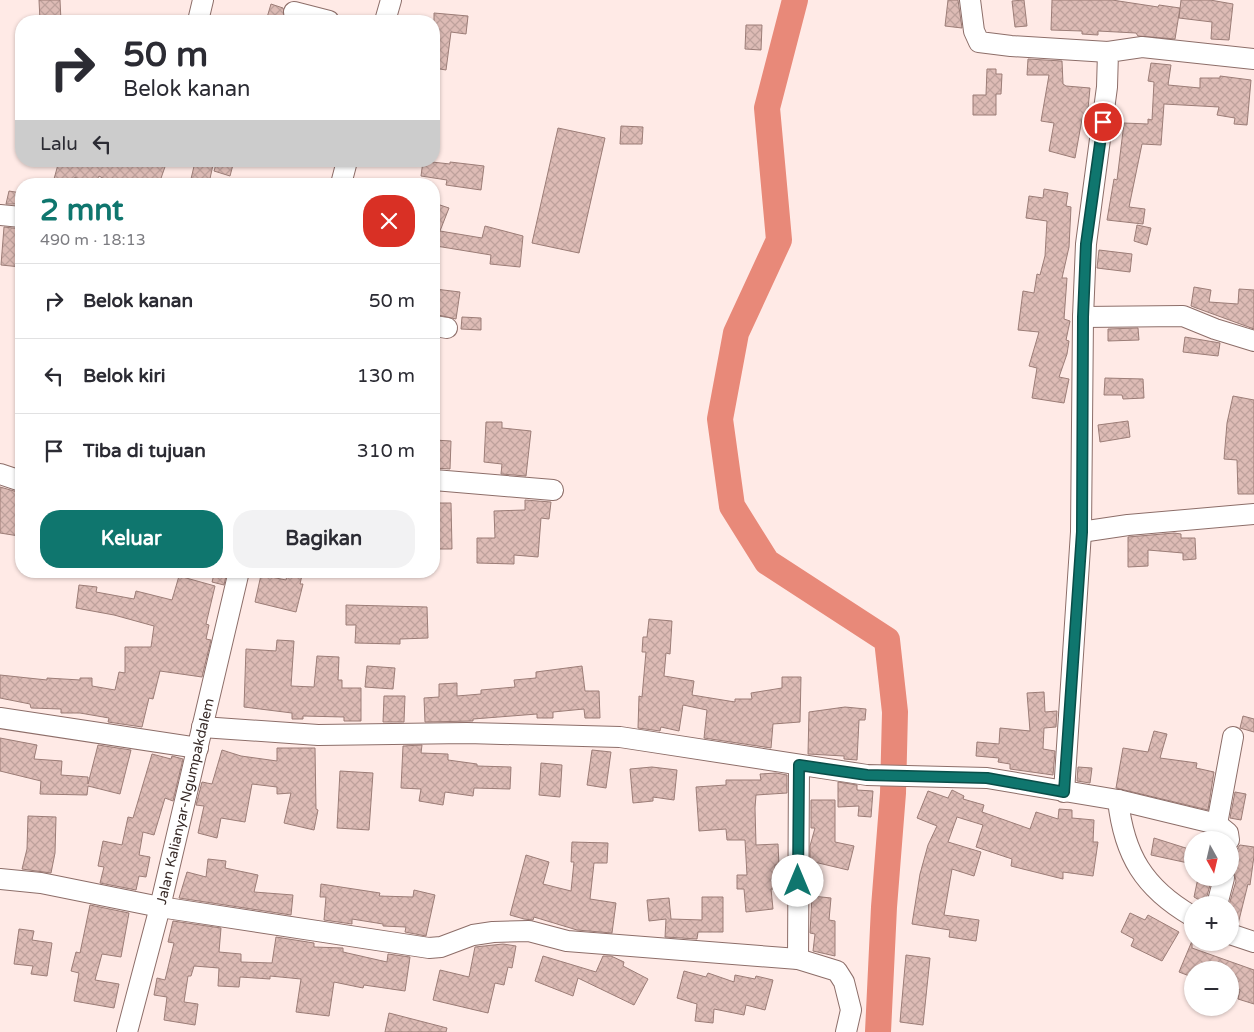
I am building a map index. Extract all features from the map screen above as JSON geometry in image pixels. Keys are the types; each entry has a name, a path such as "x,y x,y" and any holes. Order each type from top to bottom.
{"street":[{"path":"199,15 203,0"},
{"path":"387,15 391,0"},
{"path":"970,0 974,32 979,42 1011,46 1108,52 1142,47 1254,59"},
{"path":"294,12 306,15"},
{"path":"1064,792 1082,532 1083,317 1086,244 1107,88 1108,52"},
{"path":"0,215 15,216"},
{"path":"1083,317 1183,316 1215,329 1254,341"},
{"path":"0,474 15,479"},
{"path":"440,481 553,490"},
{"path":"1082,532 1128,524 1254,514"},
{"name":"Jalan Kalianyar-Ngumpakdalem","path":"127,1032 160,907 237,578"},
{"path":"0,718 198,748"},
{"path":"202,727 318,735 467,733 620,737 867,775 987,778 1118,800 1220,831"},
{"path":"1223,831 1232,738"},
{"path":"798,959 799,765"},
{"path":"1118,800 1124,838 1138,870 1158,891 1184,910"},
{"path":"0,879 41,883 160,907 429,948 441,947 473,935 493,932 529,931 567,941 798,959 837,971 844,982 851,1010 846,1032"},
{"path":"1239,937 1254,942"}],"building":[{"path":"39,0 60,0 61,15 40,15"},
{"path":"948,0 958,0 962,28 945,26"},
{"path":"1024,0 1027,26 1015,27 1012,1"},
{"path":"1052,0 1112,0 1158,7 1159,5 1180,8 1175,39 1138,36 1136,33 1098,31 1098,35 1082,34 1082,31 1051,30"},
{"path":"1181,0 1210,0 1233,4 1229,40 1211,39 1212,22 1179,18"},
{"path":"271,4 283,8 285,15 268,15"},
{"path":"434,13 468,16 466,34 451,32 446,70 440,69 440,15 434,15"},
{"path":"746,25 762,25 761,50 745,49"},
{"path":"1028,59 1062,61 1063,84 1066,86 1090,88 1087,119 1082,119 1075,158 1049,151 1054,123 1041,121 1049,75 1027,75"},
{"path":"1151,63 1171,65 1168,85 1200,88 1200,78 1220,78 1220,76 1251,80 1247,125 1234,124 1235,118 1217,115 1219,107 1164,104 1161,145 1142,144 1129,207 1145,209 1143,224 1107,220 1114,179 1117,180 1124,123 1148,124 1148,119 1152,120 1154,82 1148,81"},
{"path":"987,69 996,69 996,74 1002,74 1001,94 996,94 996,115 973,115 973,95 986,95"},
{"path":"621,126 643,127 642,144 620,144"},
{"path":"558,128 605,138 579,253 532,243"},
{"path":"450,162 484,166 481,190 446,185 447,180 421,176 422,167 440,167 440,163 450,164"},
{"path":"57,167 165,167 161,178 103,178 99,176 98,178 54,178"},
{"path":"194,167 213,167 210,178 191,178"},
{"path":"215,167 232,167 230,176 214,171"},
{"path":"1044,189 1068,193 1066,206 1071,207 1069,247 1062,278 1067,278 1064,319 1070,321 1066,340 1069,341 1067,354 1059,377 1069,379 1064,403 1032,398 1037,368 1029,366 1039,332 1018,330 1023,291 1034,293 1037,274 1040,275 1045,256 1047,221 1026,218 1029,196 1043,198"},
{"path":"9,191 15,192 15,204 6,204"},
{"path":"440,205 449,208 440,231"},
{"path":"1137,225 1151,228 1147,245 1134,241"},
{"path":"485,226 523,236 520,267 490,264 491,255 440,247 440,231 482,238"},
{"path":"4,227 15,228 15,266 1,265"},
{"path":"1099,250 1132,254 1130,272 1097,268"},
{"path":"1194,287 1211,290 1209,302 1238,304 1239,289 1254,290 1254,329 1191,306"},
{"path":"440,290 460,292 456,319 440,315"},
{"path":"462,317 481,318 481,330 461,329"},
{"path":"1138,328 1139,340 1108,341 1108,329"},
{"path":"1185,337 1220,343 1218,356 1183,352"},
{"path":"1105,378 1143,379 1144,398 1123,399 1122,395 1104,395"},
{"path":"1233,396 1254,400 1254,494 1238,494 1237,460 1224,459 1227,423"},
{"path":"1128,421 1130,437 1100,442 1098,425"},
{"path":"486,422 502,422 502,428 531,431 526,476 501,474 502,464 484,462"},
{"path":"440,440 451,441 450,469 440,468"},
{"path":"0,487 15,491 15,535 0,533"},
{"path":"525,500 551,502 549,519 541,518 538,557 514,555 514,564 477,563 477,538 495,538 494,511 525,510"},
{"path":"440,503 451,503 452,549 440,549"},
{"path":"1181,534 1181,538 1195,538 1196,559 1183,560 1183,553 1148,550 1148,566 1128,567 1128,537"},
{"path":"178,578 186,578 215,586 206,624 209,625 206,639 211,640 202,677 160,671 153,699 149,698 142,727 108,722 109,718 80,713 61,713 61,709 31,708 30,704 0,698 0,675 47,680 47,678 80,680 80,678 92,678 92,686 115,690 119,672 125,673 125,647 151,647 154,626 114,615 76,608 79,585 97,587 96,592 134,599 136,591 172,600"},
{"path":"213,578 226,578 224,585 212,582"},
{"path":"260,578 286,580 286,578 301,578 300,584 303,584 296,612 255,602"},
{"path":"346,605 427,607 428,638 400,639 400,644 355,643 356,625 346,625"},
{"path":"649,619 672,621 670,654 666,653 664,676 694,681 692,695 735,702 735,699 752,699 751,693 782,688 782,677 801,677 800,722 773,724 771,748 704,738 707,710 683,705 679,731 661,727 660,731 638,728 639,696 642,697 646,652 642,652 643,637 647,637"},
{"path":"277,640 294,641 291,686 314,687 317,656 339,657 338,680 342,680 342,688 361,688 361,721 344,721 344,717 303,716 303,719 292,719 292,713 244,707 246,649 276,651"},
{"path":"367,666 395,668 393,689 365,687"},
{"path":"582,666 585,691 599,691 600,718 585,718 584,709 553,712 553,718 537,718 537,714 473,719 473,721 425,722 424,698 439,697 439,684 457,683 457,696 481,694 481,690 515,687 514,680 536,678 536,672"},
{"path":"1044,692 1045,712 1057,711 1056,727 1044,728 1043,749 1055,751 1053,775 1010,769 1010,764 998,762 999,758 976,756 977,742 999,744 1000,728 1030,731 1027,693"},
{"path":"384,696 405,696 404,722 383,722"},
{"path":"845,707 866,709 865,720 859,720 857,760 844,759 844,756 808,754 809,712"},
{"path":"1243,716 1254,719 1254,732 1240,728"},
{"path":"1154,731 1167,734 1160,758 1197,763 1196,768 1214,772 1208,810 1116,788 1123,748 1148,752"},
{"path":"0,738 37,745 34,759 62,761 61,775 88,777 88,784 98,745 131,750 120,794 88,786 87,795 40,794 41,781 0,771"},
{"path":"422,745 421,753 448,754 448,760 477,764 477,766 511,767 510,789 474,788 473,796 445,792 443,805 419,801 421,789 401,788 403,746"},
{"path":"277,748 315,748 316,809 318,810 314,830 284,823 291,793 277,794 277,787 252,784 245,822 221,818 217,838 198,833 204,806 196,805 202,782 212,784 222,750 241,756 277,761"},
{"path":"592,750 611,752 606,788 587,785"},
{"path":"152,754 171,759 172,756 183,759 173,801 165,798 154,835 143,832 139,855 150,857 146,877 139,876 136,890 100,883 104,867 98,866 103,841 122,845 128,817 133,818"},
{"path":"541,763 562,765 560,797 539,795"},
{"path":"652,767 677,770 674,800 653,797 653,801 633,803 630,769"},
{"path":"1078,767 1092,768 1090,783 1077,781"},
{"path":"340,771 373,773 369,830 337,828"},
{"path":"776,773 787,775 787,793 756,795 755,808 756,845 778,844 779,865 775,865 775,889 771,889 773,909 746,912 744,889 737,889 737,875 747,875 745,840 727,840 726,829 699,831 696,787 726,785 726,780 761,780 760,774"},
{"path":"838,782 857,785 857,790 873,791 871,817 858,816 859,806 838,807"},
{"path":"952,790 964,796 963,799 984,805 982,812 1030,829 1036,812 1058,819 1059,809 1072,810 1072,818 1094,820 1093,842 1098,842 1093,876 1063,872 1063,879 1011,866 1012,859 976,847 983,825 957,817 948,842 981,852 974,876 952,869 944,915 979,920 976,941 949,937 950,930 912,924 920,874 928,845 937,826 917,818 928,791 948,798"},
{"path":"1235,792 1246,794 1241,820 1230,818"},
{"path":"811,800 835,800 835,842 854,846 848,870 810,861 810,846 815,828 811,828"},
{"path":"28,816 56,817 55,853 51,873 22,869 27,849"},
{"path":"1154,838 1184,847 1184,862 1151,855"},
{"path":"572,842 608,843 607,863 594,863 590,899 616,903 612,933 577,930 534,917 533,920 510,915 526,855 549,862 543,884 571,891 574,862 571,862"},
{"path":"1239,846 1254,847 1254,856 1250,885 1248,884 1239,920 1239,896 1232,896 1235,886 1239,886"},
{"path":"208,859 226,861 225,868 258,875 254,892 293,895 291,915 179,898 187,872 206,877"},
{"path":"321,884 380,893 379,896 413,897 414,890 435,895 426,936 405,932 406,927 383,926 383,924 352,919 352,924 324,920 326,897 320,897"},
{"path":"1196,886 1210,886 1207,896 1194,896"},
{"path":"812,896 831,898 829,920 835,921 835,956 813,951 815,934 810,933"},
{"path":"702,897 723,897 723,932 698,932 697,939 665,937 666,919 649,921 647,900 669,898 671,919 702,920"},
{"path":"90,905 129,913 121,957 102,954 95,980 119,984 114,1008 74,1001 79,973 71,971 76,952 80,953"},
{"path":"1130,913 1145,920 1148,915 1179,932 1162,961 1131,946 1134,939 1121,932"},
{"path":"173,921 221,928 219,952 241,954 241,962 272,963 276,937 314,943 314,947 343,948 343,952 387,962 388,954 410,957 405,991 364,985 363,988 334,982 329,1016 296,1012 301,979 270,976 270,979 240,977 239,987 218,986 219,968 194,966 191,976 188,976 184,1002 198,1004 195,1025 164,1020 167,997 154,995 157,978 165,980 174,943 168,942"},
{"path":"19,929 34,931 32,940 52,943 47,976 31,974 33,966 14,964"},
{"path":"503,944 516,946 512,968 508,967 504,985 495,983 488,1013 433,1000 440,970 469,977 475,947"},
{"path":"1188,951 1200,951 1229,961 1184,961 1184,974 1179,972"},
{"path":"906,955 930,958 923,1025 900,1022"},
{"path":"543,956 596,972 603,956 611,956 624,962 623,966 648,979 634,1005 578,978 573,996 535,981"},
{"path":"1239,965 1254,970 1254,1004 1239,999"},
{"path":"684,971 706,977 708,973 734,982 735,975 755,979 756,976 773,980 765,1010 746,1005 744,1015 714,1009 713,1023 695,1021 697,1004 677,998"},
{"path":"389,1013 447,1028 446,1032 385,1032"}],"waterway":[{"path":"795,0 767,108 779,240 736,333 720,419 732,506 767,562 887,640 895,712 893,793 884,907 878,1032"}],"route":[{"path":"798,881 799,765 867,775 987,778 1064,792 1082,532 1083,317 1086,244 1103,122"}]}
